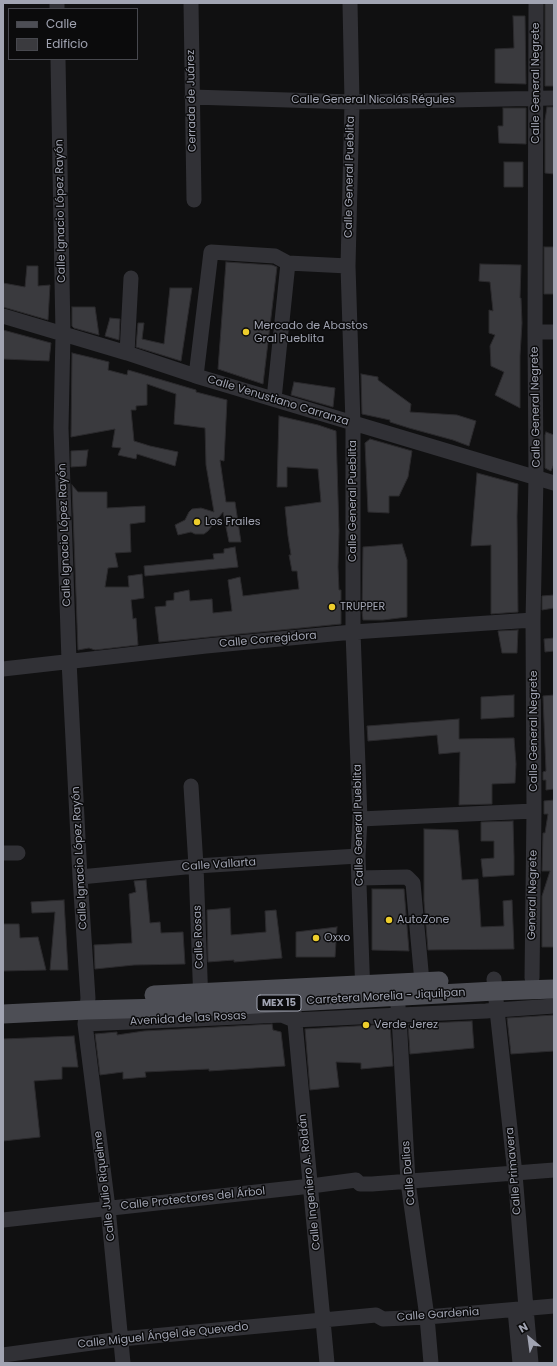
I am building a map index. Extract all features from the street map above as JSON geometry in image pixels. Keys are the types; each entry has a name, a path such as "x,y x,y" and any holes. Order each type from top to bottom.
{"main road":[{"name":"Carretera Morelia - Jiquilpan","path":"3,1014 86,1011 201,1000 489,985 532,978 554,978"},
{"name":"Carretera Morelia - Jiquilpan","path":"395,990 422,982 554,989"},
{"name":"Carretera Morelia - Jiquilpan","path":"201,1000 294,1011 363,991"},
{"name":"Carretera Morelia - Jiquilpan","path":"3,1003 86,1011"}],"street":[{"name":"Cerrada de Juárez","path":"191,3 194,200"},
{"name":"Calle General Pueblita","path":"350,3 352,102 348,266 353,424 353,632 360,819 358,856 363,991"},
{"name":"Calle General Negrete","path":"534,811 533,620 536,477 536,3"},
{"name":"Calle Ignacio López Rayón","path":"58,60 64,334 61,428 69,661 86,1011"},
{"name":"Calle General Nicolás Régules","path":"192,97 352,102 554,98"},
{"path":"196,376 211,252 275,256 288,263 348,266"},
{"path":"274,399 288,263"},
{"path":"127,353 131,278"},
{"name":"Calle Venustiano Carranza","path":"3,316 127,353 196,376 353,424 554,483"},
{"path":"535,332 554,332"},
{"name":"Calle Corregidora","path":"3,668 353,632 533,620"},
{"name":"Calle Rosas","path":"191,786 196,866 201,1000"},
{"path":"360,819 534,811"},
{"name":"General Negrete","path":"532,978 534,811"},
{"path":"3,853 18,852"},
{"name":"Calle Vallarta","path":"80,877 196,866 358,856"},
{"path":"359,878 407,877 413,883 422,982"},
{"name":"Calle Primavera","path":"489,985 510,1173 520,1309 520,1363"},
{"name":"Calle Dalias","path":"395,990 399,1016 408,1182 427,1317 431,1363"},
{"name":"Avenida de las Rosas","path":"86,1011 282,1015 294,1011 399,1016 554,1006"},
{"name":"Calle Julio Riquelme","path":"86,1011 108,1208 123,1363"},
{"name":"Calle Ingeniero A. Roldán","path":"294,1011 327,1363"},
{"path":"408,1182 554,1170"},
{"name":"Calle Protectores del Árbol","path":"3,1220 356,1180 360,1184 408,1182"},
{"name":"Calle Gardenia","path":"323,1321 376,1315 384,1319 427,1317 554,1306"},
{"name":"Calle Primavera","path":"520,1309 531,1363"},
{"name":"Calle Miguel Ángel de Quevedo","path":"3,1355 121,1339 323,1321"}],"building":[{"path":"545,3 554,3 554,86 545,86"},
{"path":"513,16 525,16 526,84 495,83 495,49 514,48"},
{"path":"547,107 554,107 554,174 545,173 545,120"},
{"path":"503,108 526,108 526,144 499,143 498,126 503,126"},
{"path":"504,162 523,162 523,187 504,187"},
{"path":"544,247 554,247 554,294 544,294"},
{"path":"226,262 272,265 277,267 263,384 218,369"},
{"path":"480,264 521,265 520,298 522,323 520,356 520,408 495,395 504,372 491,366 490,346 495,335 489,333 489,310 493,311 490,282 479,281"},
{"path":"27,266 38,266 38,286 50,285 48,320 3,307 3,283 25,287"},
{"path":"170,288 192,288 181,361 136,347 138,323 144,323 142,339 164,344"},
{"path":"72,307 95,307 99,335 74,328 72,326"},
{"path":"110,318 120,319 119,340 105,336"},
{"path":"3,330 51,343 49,361 3,359"},
{"path":"72,353 109,362 108,370 127,375 128,370 196,390 196,392 227,400 224,461 220,460 226,502 235,502 241,542 229,542 223,512 204,534 195,534 191,532 178,535 175,525 185,520 192,509 201,508 214,512 206,465 205,428 174,424 176,394 147,384 147,405 136,406 136,410 131,410 134,441 178,452 175,466 137,454 136,459 118,455 121,448 112,447 115,429 71,437"},
{"path":"361,374 378,377 378,380 411,404 410,412 457,415 476,421 469,446 390,422 390,420 362,414"},
{"path":"294,382 335,388 333,407 291,395"},
{"path":"279,416 318,425 336,431 339,531 338,567 339,590 341,590 341,624 159,642 155,607 166,606 166,601 174,600 174,593 189,590 190,601 212,599 213,613 232,611 228,580 240,577 243,596 299,589 297,571 292,571 289,555 291,555 285,507 321,502 318,469 287,467 287,487 277,487"},
{"path":"546,432 554,435 554,464 551,471 545,468"},
{"path":"370,439 412,451 408,477 399,496 389,496 389,513 368,512 365,443"},
{"path":"88,450 86,466 71,467 71,451"},
{"path":"477,473 518,484 518,612 491,614 491,545 471,546"},
{"path":"72,485 78,492 107,492 107,508 145,506 145,522 130,524 131,552 115,553 118,567 108,568 105,587 129,587 128,576 142,574 144,598 131,600 133,619 136,618 138,645 95,650 89,648 78,650"},
{"path":"402,544 407,560 407,617 383,620 363,620 363,547"},
{"path":"235,547 238,567 145,576 144,566 214,559 213,554 224,553 224,549"},
{"path":"554,595 554,608 542,610 542,596"},
{"path":"518,630 517,653 502,653 498,631"},
{"path":"554,638 554,651 545,652 544,639"},
{"path":"514,695 514,717 481,719 481,697"},
{"path":"554,695 554,789 546,790 546,780 543,780 543,772 546,771 543,696"},
{"path":"459,719 459,739 514,738 516,764 515,783 492,784 492,804 459,805 460,752 439,754 437,735 368,741 367,726"},
{"path":"554,800 554,947 542,947 542,896 550,871 542,871 543,833 545,833 548,814 544,814 544,801"},
{"path":"513,821 514,875 483,877 481,859 494,858 494,841 481,841 481,822"},
{"path":"424,829 458,830 462,880 478,879 481,927 504,926 503,901 512,900 514,949 428,950 424,901"},
{"path":"146,880 150,923 160,922 161,933 183,932 185,964 134,965 95,969 94,945 132,943 129,894 136,892 134,881"},
{"name":"AutoZone","path":"372,889 404,889 409,951 372,950"},
{"path":"64,900 68,970 50,970 55,912 32,913 31,902"},
{"path":"230,908 231,935 266,932 265,911 276,910 282,958 234,962 234,960 208,962 207,910"},
{"path":"3,924 19,924 20,938 38,937 46,970 3,971"},
{"name":"Oxxo","path":"337,927 335,957 296,957 296,932"},
{"path":"554,1015 554,1051 511,1054 507,1018"},
{"path":"472,1021 474,1048 410,1054 408,1024"},
{"path":"272,1024 273,1030 281,1032 285,1066 209,1071 209,1069 145,1072 146,1077 123,1079 123,1072 100,1075 95,1034 117,1032 117,1035 144,1031"},
{"path":"390,1024 393,1066 361,1069 361,1063 336,1062 339,1087 310,1090 305,1029"},
{"path":"74,1036 78,1067 62,1067 62,1079 34,1081 40,1137 3,1141 3,1039"}],"place":[{"name":"Mercado de Abastos Gral Pueblita","path":"246,332"},
{"name":"Los Frailes","path":"197,522"},
{"name":"TRUPPER","path":"332,607"},
{"name":"AutoZone","path":"389,920"},
{"name":"Oxxo","path":"316,938"},
{"name":"Verde Jerez","path":"366,1025"}]}
